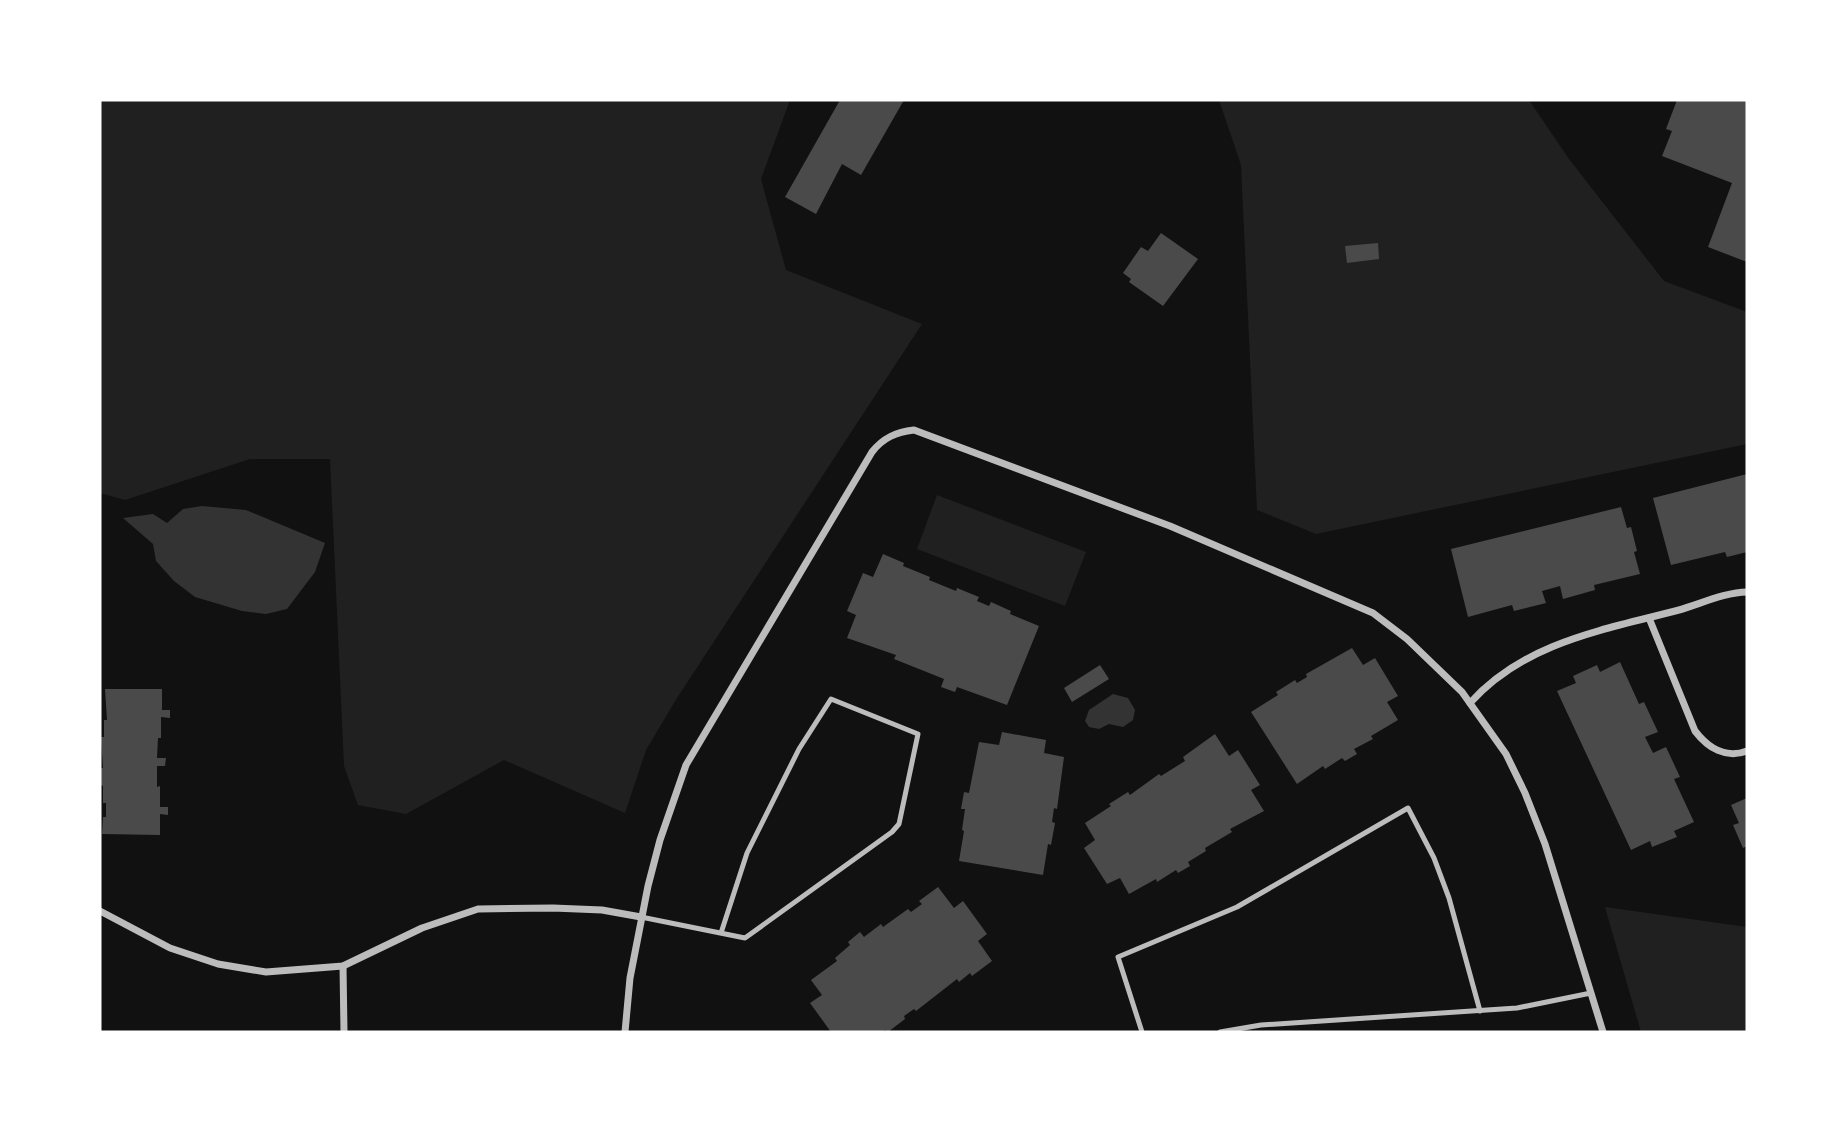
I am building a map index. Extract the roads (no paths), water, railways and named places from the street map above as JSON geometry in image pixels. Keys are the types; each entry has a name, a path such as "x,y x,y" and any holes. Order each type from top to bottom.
{"street":[{"path":"625,1032 630,978 641,917 660,840 686,765 872,452 881,441 902,431 914,430 1170,526 1373,614 1407,639 1440,668 1471,704 1506,754 1538,823 1603,1032"},
{"path":"1471,704 1486,686 1517,663 1551,646 1747,592"},
{"path":"1649,618 1695,731 1704,744 1722,753 1739,754 1747,751"},
{"path":"100,911 170,948 218,964 266,972 343,966 422,928 478,909 565,909 641,917"},
{"path":"343,966 344,1032"}],"lane":[{"path":"641,917 745,938 900,824 918,734 831,699 799,749 747,853 721,933"},
{"path":"1142,1032 1118,957 1237,907 1408,808 1434,858 1449,898 1480,1011"},
{"path":"1220,1032 1273,1024 1480,1011 1547,1004 1591,993"}]}
